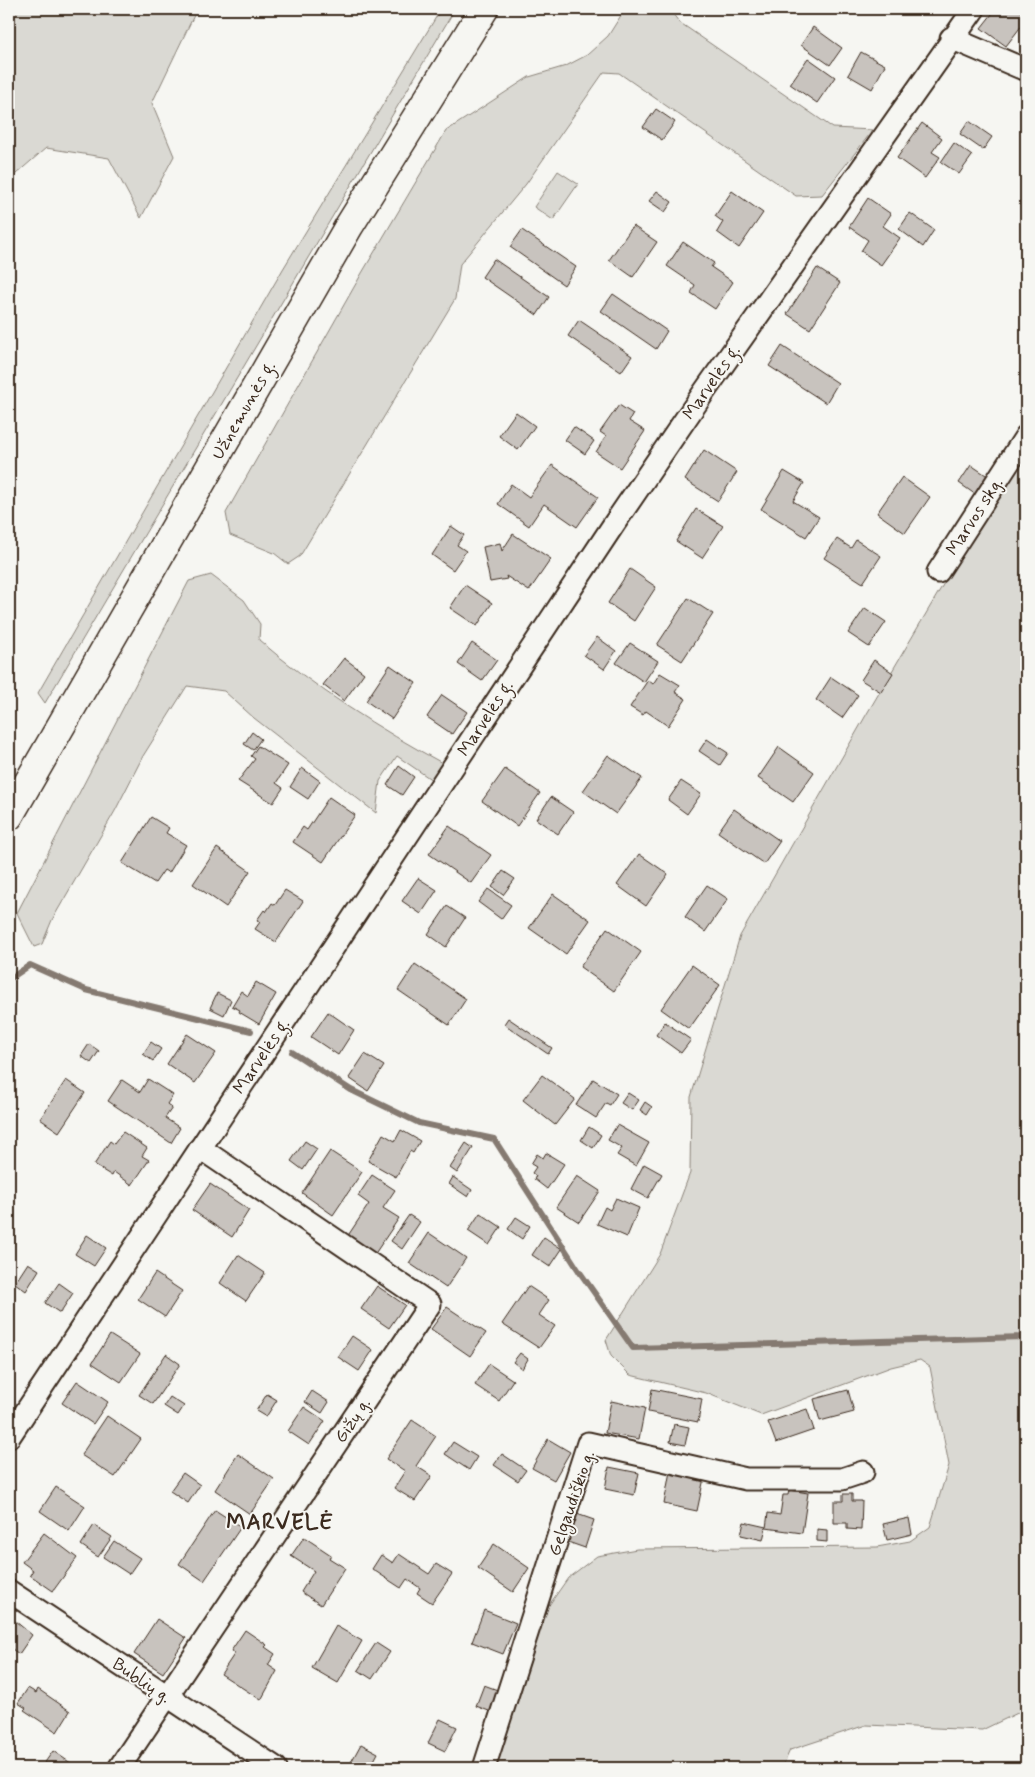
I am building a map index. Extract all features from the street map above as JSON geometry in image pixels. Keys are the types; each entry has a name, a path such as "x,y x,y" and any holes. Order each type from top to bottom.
{"main road":[{"name":"Užnemunės g.","path":"9,816 345,234 484,9"}],"street":[{"name":"Marvelės g.","path":"9,1437 704,392 951,38 974,9"},
{"path":"951,38 1026,70"},
{"name":"Marvos skg.","path":"938,572 1026,436"},
{"name":"Gižų g.","path":"119,1768 430,1304 200,1148"},
{"name":"Gelgaudiškio g.","path":"484,1768 588,1443 746,1479 842,1480 863,1472"},
{"name":"Bublių g.","path":"9,1591 276,1768"}],"shaded area":[{"path":"9,9 197,9 152,103 174,156 141,218 109,158 46,148 9,180"},
{"path":"441,9 455,9 45,703 38,693 283,269"},
{"path":"625,9 669,9 679,22 833,128 873,130 822,195 796,196 619,73 604,72 526,184 460,264 455,299 300,556 288,564 274,553 230,535 226,513 362,273 446,131 529,77 566,66 587,55 608,36"},
{"path":"558,171 578,184 553,220 534,207"},
{"path":"1026,444 1026,1709 982,1730 866,1725 790,1750 782,1768 494,1768 547,1608 568,1578 597,1556 637,1549 877,1547 910,1541 930,1527 949,1465 930,1367 920,1360 891,1367 761,1415 706,1393 630,1375 611,1356 606,1340 660,1254 690,1173 691,1097 740,936 865,717"},
{"path":"211,575 244,600 260,624 259,640 280,658 348,707 444,764 432,780 397,756 380,781 376,813 254,718 224,691 187,686 143,756 115,811 52,920 42,944 34,947 17,913 189,581"}],"building":[{"path":"996,9 1018,9 1026,15 1026,20 1006,46 981,28"},
{"path":"813,27 842,48 830,65 801,45"},
{"path":"861,52 885,65 872,89 848,75"},
{"path":"808,58 835,77 817,103 790,84"},
{"path":"656,109 675,122 662,140 643,127"},
{"path":"969,121 992,137 983,150 960,134"},
{"path":"922,123 942,138 932,152 940,157 925,178 897,158"},
{"path":"954,143 972,156 959,174 941,162"},
{"path":"657,191 672,202 665,212 649,201"},
{"path":"732,191 763,213 739,248 717,232 723,222 715,216"},
{"path":"868,198 891,214 883,226 900,238 881,265 861,251 868,240 849,227"},
{"path":"910,213 934,230 923,247 899,229"},
{"path":"633,226 657,242 633,277 609,260"},
{"path":"522,230 576,267 564,285 510,247"},
{"path":"683,242 714,263 711,267 733,282 715,309 691,293 695,285 667,266"},
{"path":"494,259 549,297 537,315 482,277"},
{"path":"817,268 840,283 810,329 787,314"},
{"path":"613,294 667,331 656,349 601,311"},
{"path":"579,320 632,356 621,372 568,336"},
{"path":"782,346 838,383 826,403 769,366"},
{"path":"619,405 633,414 629,421 645,431 620,468 596,452 606,436 600,432"},
{"path":"516,412 535,426 518,450 499,436"},
{"path":"574,427 594,441 585,454 565,440"},
{"path":"704,450 737,472 718,501 685,480"},
{"path":"552,465 598,497 577,527 544,504 529,526 498,504 511,484 529,497"},
{"path":"971,465 992,479 979,497 959,483"},
{"path":"784,471 804,483 793,501 819,517 806,537 761,509"},
{"path":"902,477 930,497 905,533 877,513"},
{"path":"696,509 723,526 702,558 676,541"},
{"path":"451,526 464,535 457,545 466,551 453,570 432,555"},
{"path":"513,534 551,559 529,591 506,576 507,579 490,582 483,547 500,543 502,551"},
{"path":"837,539 851,548 856,540 881,556 863,583 824,558"},
{"path":"630,569 656,587 634,621 608,603"},
{"path":"465,585 492,603 477,626 450,608"},
{"path":"688,598 713,614 682,661 657,645"},
{"path":"865,608 886,622 869,647 848,633"},
{"path":"597,637 616,651 604,669 584,655"},
{"path":"472,643 497,660 482,681 458,664"},
{"path":"630,643 658,661 644,682 616,663"},
{"path":"344,658 364,673 344,701 323,685"},
{"path":"874,660 893,673 881,692 861,680"},
{"path":"390,665 416,683 392,719 366,701"},
{"path":"660,673 680,685 675,692 686,699 668,726 646,711 643,715 630,707 648,680 653,684"},
{"path":"831,677 858,695 842,718 816,700"},
{"path":"442,695 467,712 452,734 427,717"},
{"path":"252,732 261,739 253,750 244,744"},
{"path":"707,739 728,753 720,765 699,751"},
{"path":"258,746 288,765 276,783 283,788 273,803 238,781 255,759 251,756"},
{"path":"779,747 814,772 793,802 758,778"},
{"path":"608,755 642,778 616,814 583,791"},
{"path":"399,766 414,777 402,795 387,785"},
{"path":"302,768 320,781 308,799 290,787"},
{"path":"505,769 540,793 517,826 482,801"},
{"path":"681,781 701,794 687,814 668,800"},
{"path":"329,797 355,815 323,862 293,842 303,827 307,830"},
{"path":"551,797 573,812 558,834 536,819"},
{"path":"734,809 780,841 764,864 718,832"},
{"path":"151,817 169,828 166,833 186,845 169,873 164,870 155,883 122,863"},
{"path":"449,826 491,855 471,883 429,854"},
{"path":"217,848 250,871 226,907 193,884"},
{"path":"639,854 668,874 646,906 617,885"},
{"path":"503,871 515,879 503,895 492,887"},
{"path":"418,878 437,890 421,914 402,901"},
{"path":"707,885 728,899 705,932 685,917"},
{"path":"488,889 511,905 501,919 478,902"},
{"path":"285,890 303,901 276,942 255,929 260,922 257,920 264,910 266,912 272,903 275,905"},
{"path":"553,894 590,920 566,954 529,928"},
{"path":"447,906 465,918 446,947 428,934"},
{"path":"607,928 641,952 614,991 580,967"},
{"path":"415,964 466,999 449,1025 398,990"},
{"path":"692,965 720,985 689,1029 661,1009"},
{"path":"256,982 276,994 259,1024 232,1006 241,991 248,996"},
{"path":"217,993 231,1000 224,1015 210,1008"},
{"path":"328,1012 354,1030 338,1055 311,1037"},
{"path":"508,1018 552,1048 548,1054 504,1024"},
{"path":"665,1022 691,1040 681,1053 656,1035"},
{"path":"187,1034 216,1053 195,1083 167,1064"},
{"path":"151,1042 161,1049 153,1061 143,1054"},
{"path":"89,1044 99,1051 91,1063 81,1056"},
{"path":"365,1054 384,1066 368,1091 349,1078"},
{"path":"542,1075 575,1099 555,1125 523,1100"},
{"path":"148,1079 173,1095 167,1104 172,1108 165,1118 180,1128 171,1143 108,1101 122,1080 140,1092"},
{"path":"593,1079 617,1094 610,1105 606,1103 596,1118 576,1105"},
{"path":"66,1080 85,1093 59,1132 40,1119"},
{"path":"628,1093 639,1100 632,1110 621,1103"},
{"path":"645,1102 652,1107 647,1115 640,1110"},
{"path":"617,1125 649,1143 636,1166 617,1155 622,1148 608,1140"},
{"path":"589,1127 601,1135 593,1148 581,1140"},
{"path":"401,1130 420,1141 413,1153 410,1151 396,1177 368,1161 383,1134 395,1141"},
{"path":"123,1132 147,1148 142,1156 149,1160 132,1185 114,1172 112,1176 94,1165 110,1141 114,1144"},
{"path":"305,1141 317,1149 303,1170 291,1161"},
{"path":"466,1143 473,1148 457,1173 450,1168"},
{"path":"330,1151 362,1172 333,1215 302,1193"},
{"path":"546,1153 564,1164 547,1189 534,1179 536,1176 532,1173 536,1167 531,1164 537,1154 543,1158"},
{"path":"644,1164 662,1174 648,1198 631,1189"},
{"path":"372,1175 395,1190 383,1208 399,1218 374,1255 347,1237 369,1204 358,1196"},
{"path":"577,1176 600,1191 579,1222 556,1207"},
{"path":"453,1177 472,1190 468,1197 449,1184"},
{"path":"210,1184 249,1210 232,1237 192,1210"},
{"path":"616,1198 639,1208 627,1237 597,1224 605,1207 610,1210"},
{"path":"480,1213 501,1227 489,1245 468,1231"},
{"path":"409,1215 420,1222 402,1249 391,1241"},
{"path":"516,1217 530,1226 522,1239 508,1229"},
{"path":"429,1233 466,1258 446,1288 409,1263"},
{"path":"87,1235 106,1248 94,1266 75,1254"},
{"path":"544,1237 562,1249 550,1267 532,1255"},
{"path":"238,1255 265,1273 246,1301 220,1283"},
{"path":"28,1263 39,1270 26,1291 15,1283"},
{"path":"155,1273 182,1291 165,1317 138,1299"},
{"path":"59,1283 73,1293 60,1313 45,1303"},
{"path":"377,1286 405,1305 389,1328 361,1309"},
{"path":"528,1286 549,1300 539,1315 555,1326 539,1348 502,1324"},
{"path":"447,1307 486,1333 470,1356 431,1329"},
{"path":"110,1335 140,1354 121,1382 92,1363"},
{"path":"352,1336 373,1350 359,1371 338,1357"},
{"path":"520,1353 528,1359 522,1369 513,1362"},
{"path":"166,1354 180,1364 153,1404 139,1395"},
{"path":"489,1364 513,1380 499,1401 475,1385"},
{"path":"77,1381 108,1402 93,1424 62,1403"},
{"path":"652,1389 702,1399 698,1422 648,1412"},
{"path":"848,1390 854,1412 820,1421 814,1399"},
{"path":"312,1391 329,1402 322,1413 305,1402"},
{"path":"267,1394 277,1400 266,1417 256,1411"},
{"path":"170,1397 184,1406 178,1415 164,1406"},
{"path":"611,1401 645,1408 639,1439 605,1433"},
{"path":"304,1407 325,1421 309,1445 288,1431"},
{"path":"807,1409 814,1430 776,1443 768,1422"},
{"path":"107,1416 141,1439 115,1477 81,1455"},
{"path":"412,1420 436,1436 416,1466 432,1476 415,1501 394,1488 405,1471 386,1459"},
{"path":"674,1424 689,1427 685,1445 670,1442"},
{"path":"548,1439 570,1452 554,1480 532,1468"},
{"path":"453,1442 477,1457 469,1470 445,1454"},
{"path":"238,1454 274,1479 250,1514 215,1490"},
{"path":"502,1454 526,1470 518,1481 494,1465"},
{"path":"609,1467 639,1473 634,1495 605,1489"},
{"path":"670,1471 704,1478 697,1511 664,1504"},
{"path":"183,1473 200,1485 188,1503 170,1491"},
{"path":"56,1487 85,1506 69,1531 40,1511"},
{"path":"789,1490 808,1493 802,1533 766,1528 768,1513 780,1515 783,1495 788,1495"},
{"path":"843,1494 852,1494 852,1501 862,1501 861,1530 847,1529 847,1523 834,1523 834,1501 843,1501"},
{"path":"215,1510 241,1527 204,1581 179,1564"},
{"path":"574,1513 594,1520 585,1548 565,1541"},
{"path":"909,1518 912,1534 887,1540 883,1524"},
{"path":"744,1522 766,1527 763,1540 741,1535"},
{"path":"94,1525 112,1537 98,1557 81,1545"},
{"path":"817,1529 827,1530 827,1542 817,1541"},
{"path":"44,1533 77,1558 53,1591 30,1575 33,1570 22,1562"},
{"path":"304,1537 331,1555 329,1558 345,1568 321,1605 301,1592 314,1571 291,1556"},
{"path":"114,1541 140,1558 129,1574 103,1557"},
{"path":"494,1544 529,1568 513,1592 478,1568"},
{"path":"399,1554 429,1574 436,1564 452,1574 432,1603 417,1593 420,1588 407,1579 401,1588 372,1569 381,1555 393,1563"},
{"path":"484,1610 516,1623 503,1654 472,1642"},
{"path":"9,1616 32,1635 19,1654 9,1647"},
{"path":"157,1619 186,1638 163,1673 134,1654"},
{"path":"336,1626 362,1641 338,1683 312,1668"},
{"path":"245,1630 267,1645 265,1647 275,1654 268,1665 277,1671 261,1700 221,1674 235,1653 231,1651"},
{"path":"376,1643 390,1652 372,1679 358,1670"},
{"path":"484,1685 503,1692 494,1713 476,1706"},
{"path":"28,1688 36,1693 38,1689 70,1711 57,1732 24,1710 26,1708 18,1703"},
{"path":"440,1719 457,1727 445,1751 428,1743"},
{"path":"361,1744 378,1753 370,1768 358,1768 350,1764"},
{"path":"53,1751 78,1768 41,1768"},
{"path":"992,1764 1019,1768 991,1768"}],"waterway":[{"path":"11,978 30,965 86,990 251,1031"},
{"path":"292,1052 351,1090 419,1123 494,1139 579,1271 633,1348 1026,1337"}],"district":[{"name":"MARVELĖ","path":"280,1521"}]}
